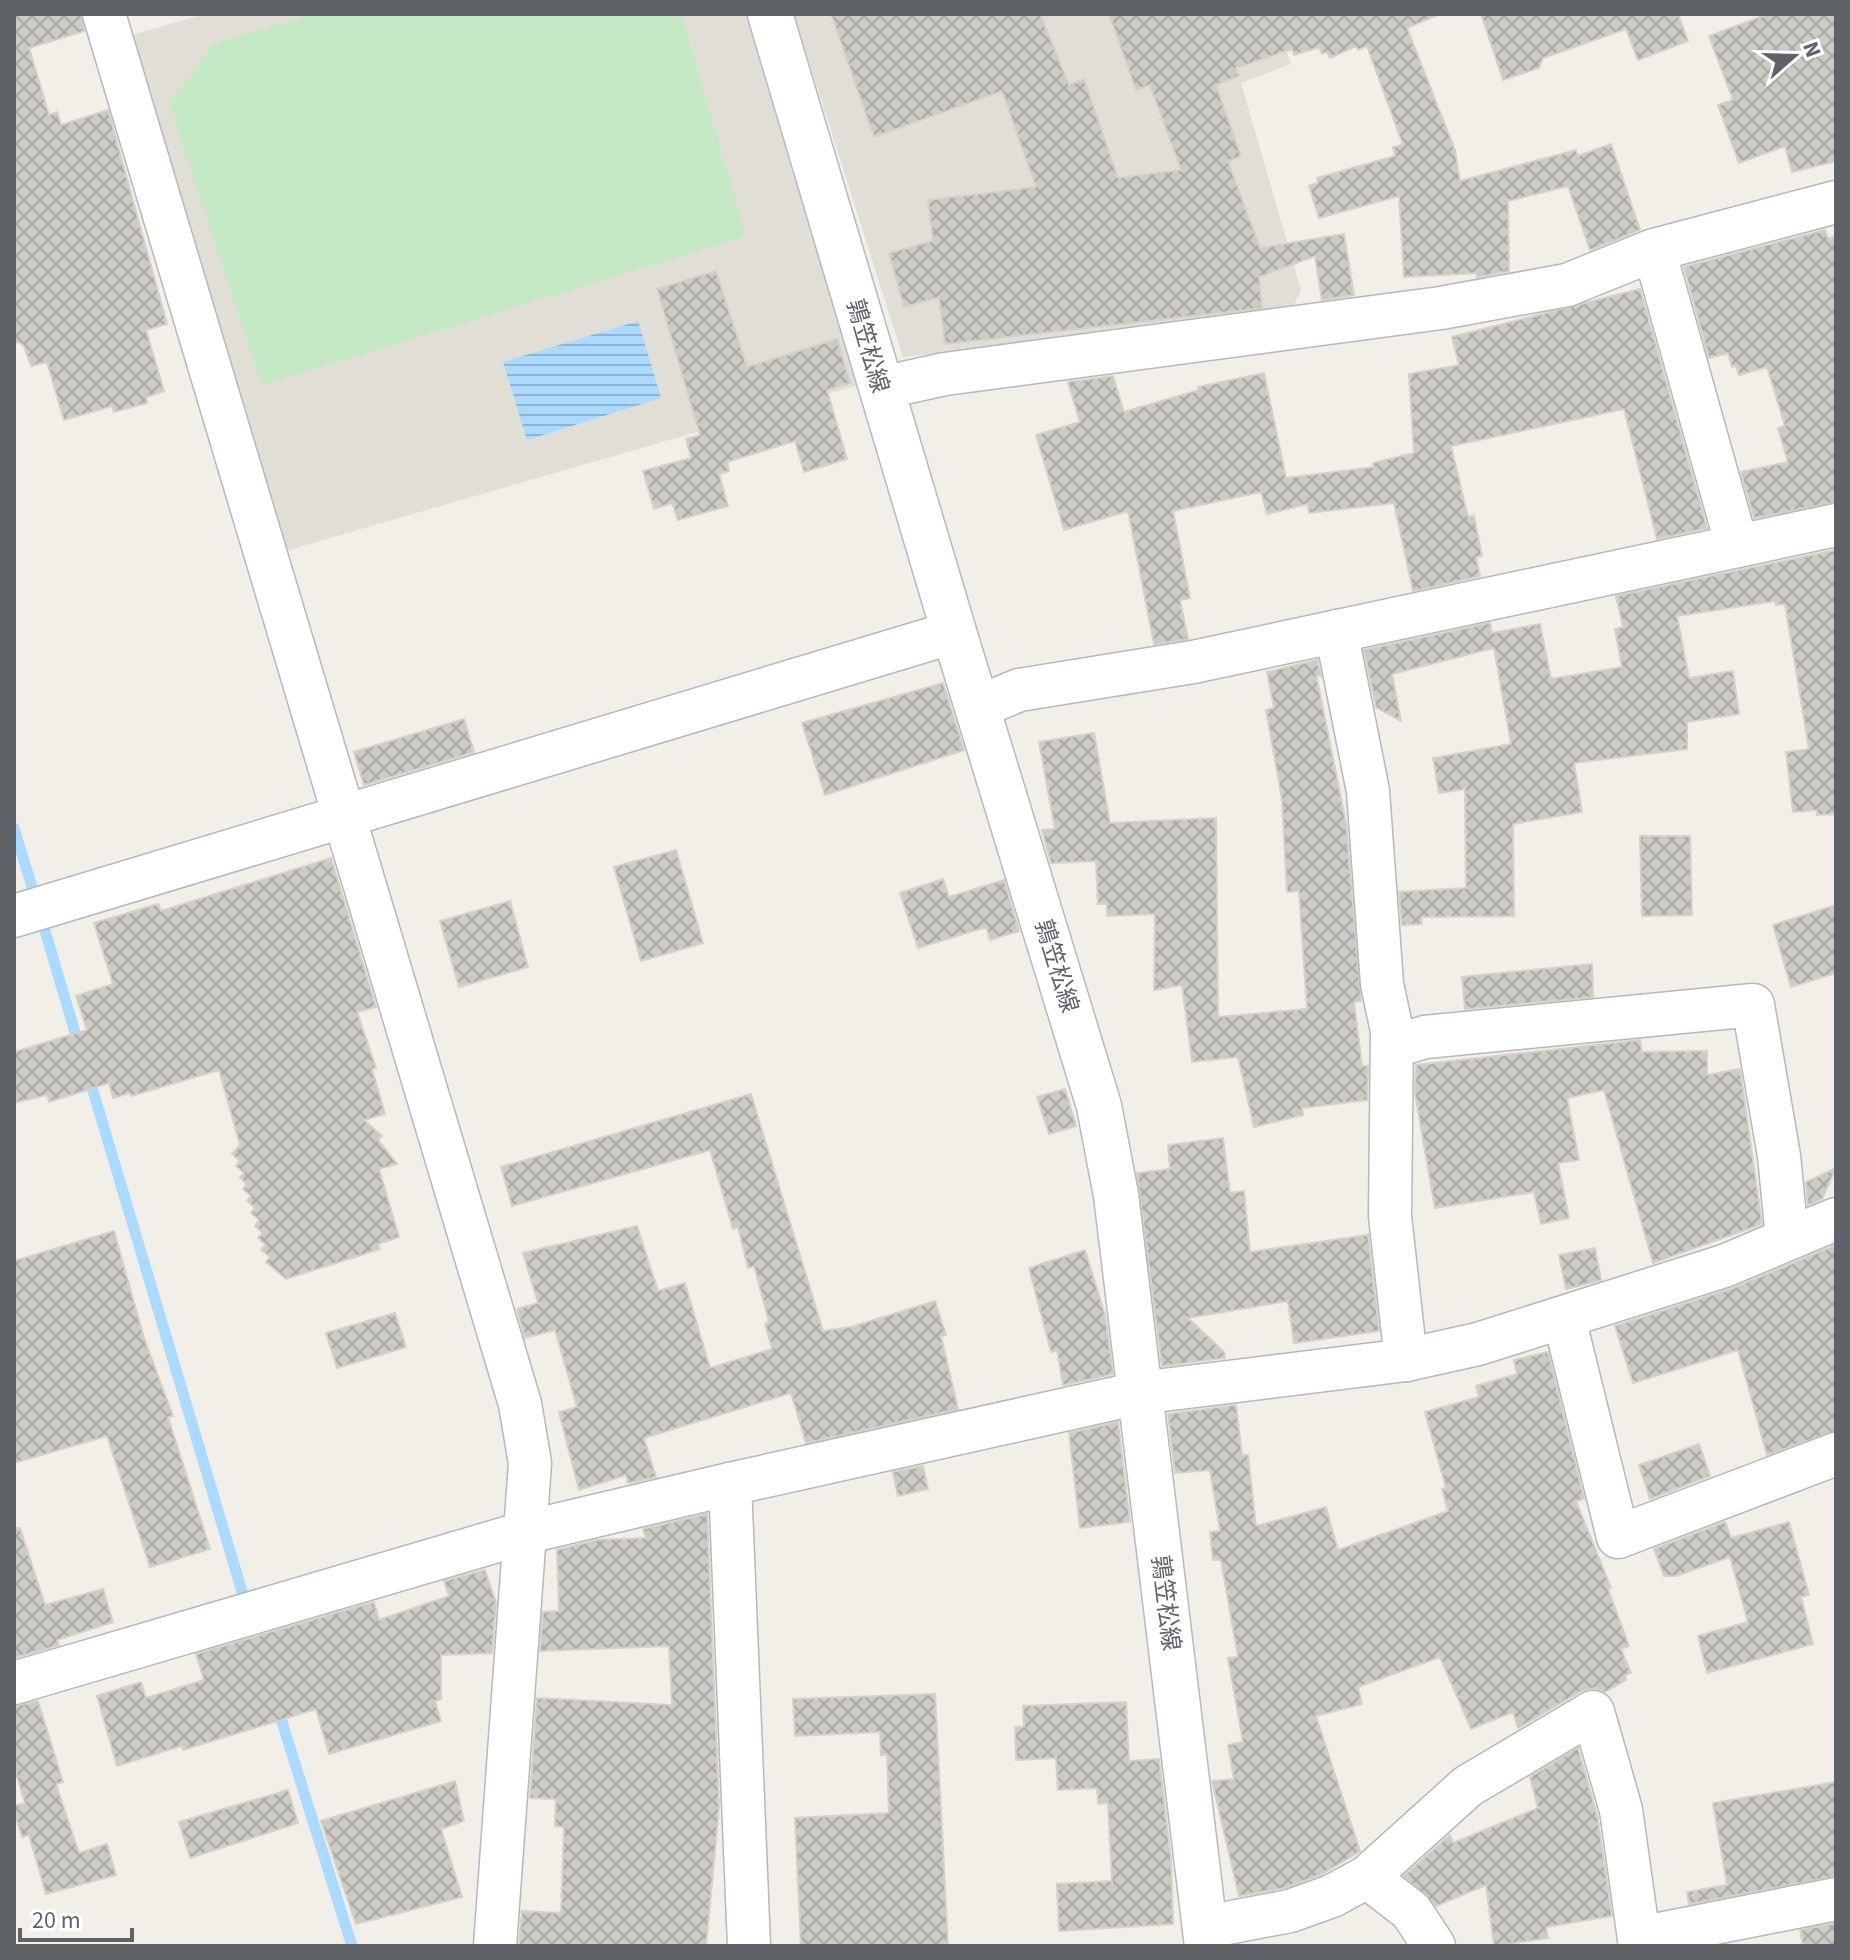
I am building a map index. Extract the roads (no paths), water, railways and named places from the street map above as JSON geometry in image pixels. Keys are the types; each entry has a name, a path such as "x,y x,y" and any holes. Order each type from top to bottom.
{"main road":[{"name":"鶉笠松線","path":"770,14 1099,1106 1116,1195 1207,1936"}],"street":[{"path":"104,14 520,1404 530,1463 527,1532 495,1946"},
{"path":"881,388 945,374 1441,308 1567,285 1654,250 1836,202"},
{"path":"1654,250 1737,546"},
{"path":"979,707 1019,690 1193,662 1836,525"},
{"path":"1336,631 1359,732 1368,791 1382,984 1392,1047 1390,1216 1406,1360"},
{"path":"14,916 954,632"},
{"path":"1392,1047 1425,1037 1753,1005 1779,1156 1787,1238"},
{"path":"14,1683 527,1532 730,1484 1139,1393 1406,1360 1478,1344 1724,1266 1836,1219"},
{"path":"1564,1318 1618,1537 1836,1454"},
{"path":"730,1484 749,1946"},
{"path":"1207,1936 1332,1896 1367,1877 1468,1786 1593,1712 1621,1810 1640,1942 1836,1899"},
{"path":"1367,1877 1411,1911 1434,1946"}],"water":[{"path":"638,321 661,398 527,440 503,362"}],"waterway":[{"path":"14,828 36,900"},
{"path":"41,917 79,1046"},
{"path":"88,1074 246,1605"},
{"path":"277,1706 352,1946"}]}
